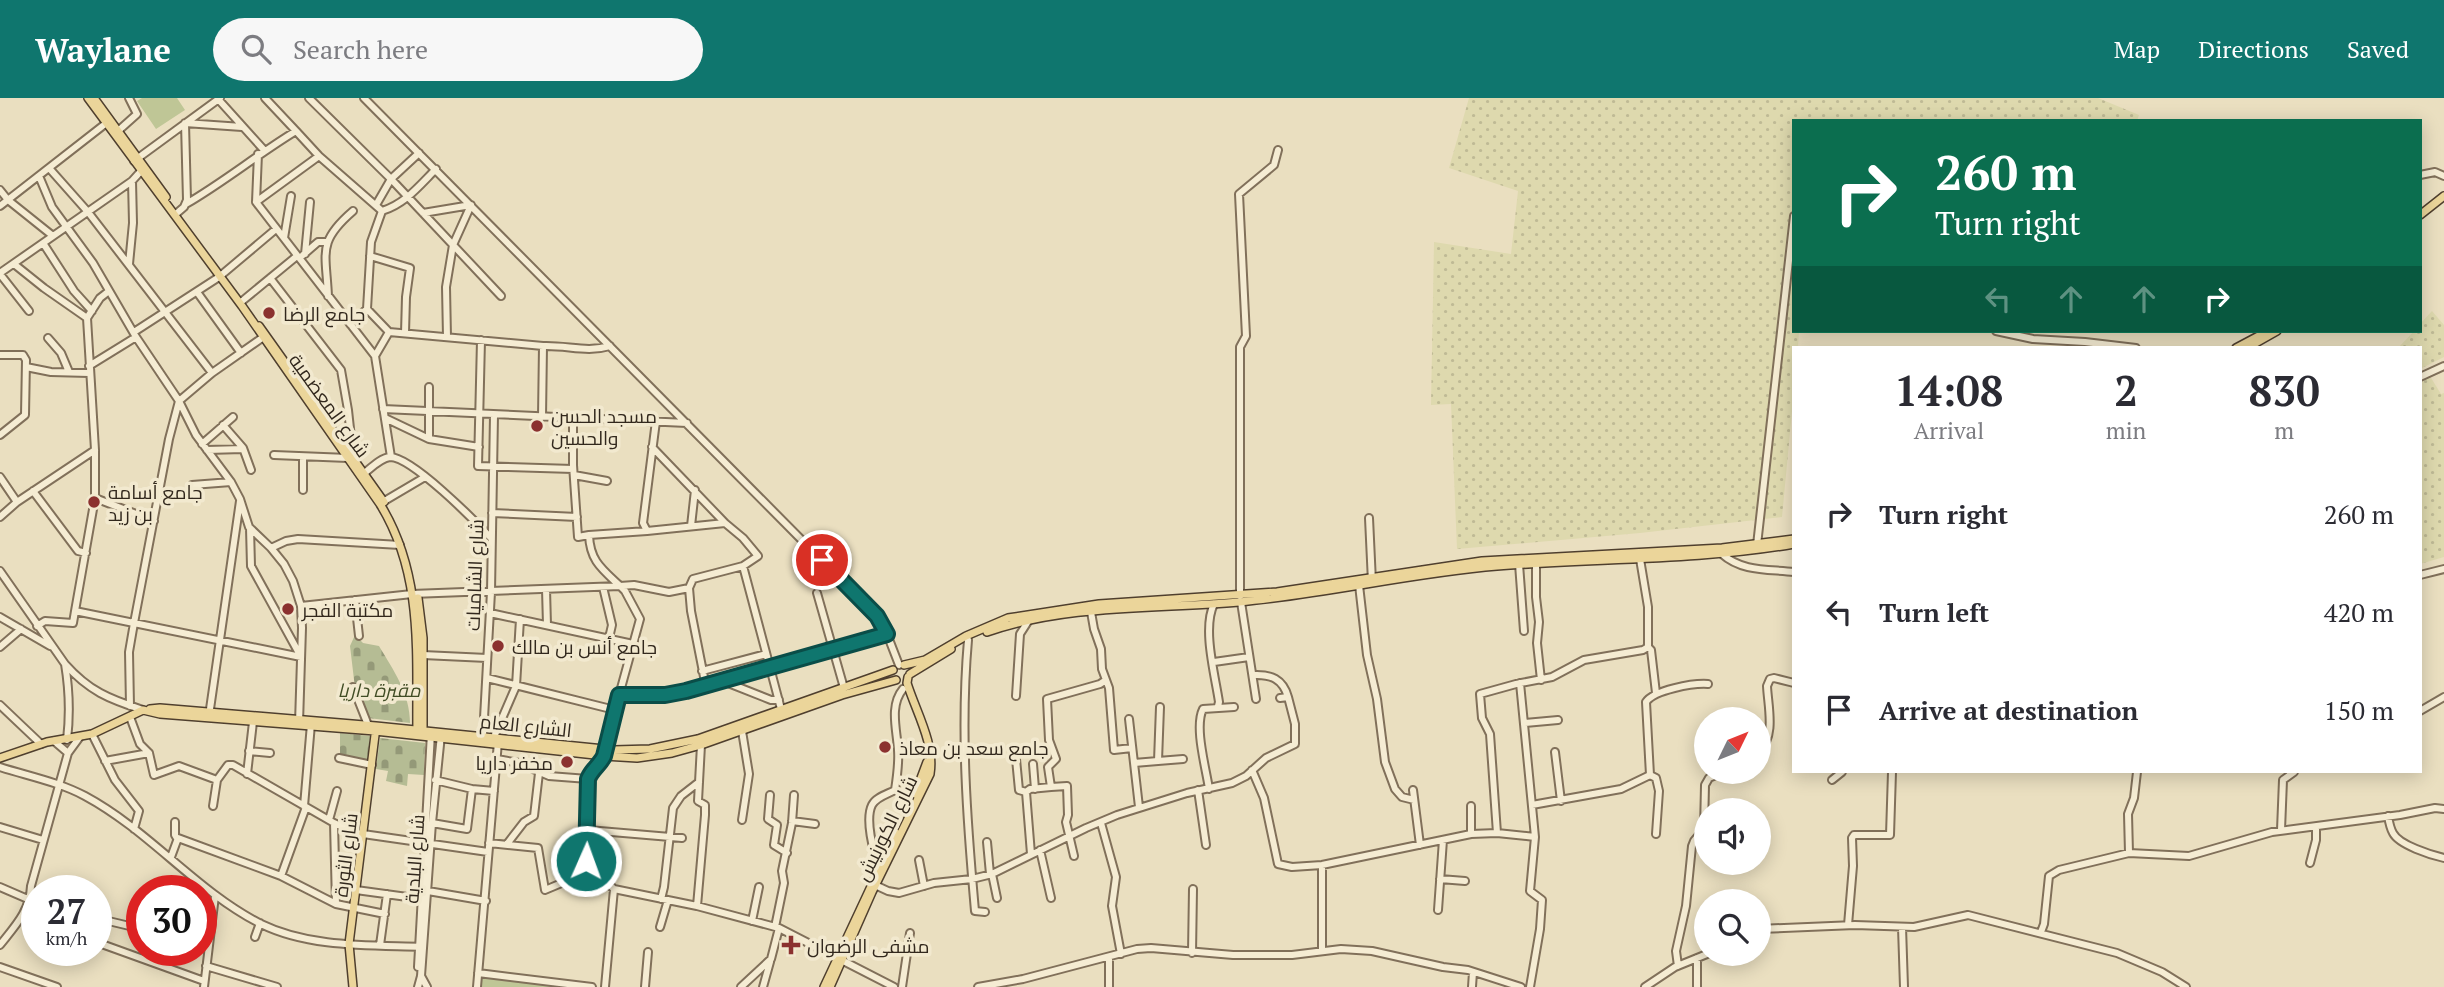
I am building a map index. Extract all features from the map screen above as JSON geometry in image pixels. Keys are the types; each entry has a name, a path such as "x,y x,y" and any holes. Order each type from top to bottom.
{"main road":[{"name":"شارع المعضمية","path":"88,98 177,213 382,502 403,543 415,594 425,736"},
{"name":"شارع المعضمية","path":"94,98 108,122 118,131 141,172 264,336"},
{"path":"2422,215 2444,198"},
{"path":"2239,346 2264,333"},
{"path":"2251,346 2273,333"},
{"name":"شارع المعضمية","path":"382,502 396,532 421,608 425,736"},
{"path":"1034,618 1109,603 1214,604 1495,563 1722,551 1792,542"},
{"path":"1495,563 1519,564 1599,557 1640,559 1792,542"},
{"path":"1034,618 1241,599 1359,585 1371,580"},
{"name":"الشارع العام","path":"441,736 497,740 637,758 662,755 742,732 899,667 925,660 966,636 1009,618 1034,618"},
{"name":"الشارع العام","path":"605,753 673,745 698,739 780,705 842,690 903,681 968,640 1034,618"},
{"name":"شارع الكورنيش","path":"824,987 839,960 930,774 931,755 907,683 909,669 899,667 897,680 903,689 924,747 927,763 918,788 879,865 839,960 830,987"},
{"name":"الشارع العام","path":"143,710 160,708 209,715 373,728 425,736 483,736 497,740"},
{"path":"0,758 41,744 92,734 143,710"},
{"path":"209,715 253,722 299,722"},
{"name":"شارع الثورة","path":"353,987 349,944 372,765 373,728"}],"street":[{"path":"118,131 137,114 129,98"},
{"path":"265,98 319,156 382,211"},
{"path":"309,98 391,179 501,296"},
{"path":"365,98 877,616 899,667"},
{"path":"135,160 219,99 261,152 256,202 375,356 391,457"},
{"path":"0,205 108,122"},
{"path":"185,123 242,127"},
{"path":"185,123 186,204"},
{"path":"177,213 261,152 296,131"},
{"path":"1256,699 1241,599 1241,347 1246,336 1240,194 1274,165 1278,149"},
{"path":"376,205 391,179 419,153"},
{"path":"256,202 319,156"},
{"path":"50,168 88,212 212,373"},
{"path":"382,211 394,207 408,197 436,169"},
{"path":"29,311 0,274 141,172"},
{"path":"2422,175 2435,172 2444,176"},
{"path":"39,176 52,207 179,401 204,447 231,482 249,527 251,566 301,657"},
{"path":"129,264 133,223 132,181"},
{"path":"0,190 8,200 53,236"},
{"path":"284,238 291,196"},
{"path":"300,256 310,202"},
{"path":"423,213 471,205"},
{"path":"447,337 446,287 453,245 471,205"},
{"path":"328,296 326,242 334,227 353,211"},
{"path":"350,324 367,309 371,242 382,211"},
{"path":"26,368 69,372 89,369 220,275 276,229"},
{"path":"1757,545 1792,234"},
{"path":"241,302 318,242 326,242"},
{"path":"43,243 74,291 92,311"},
{"path":"370,256 411,268 406,297 405,333"},
{"path":"13,264 87,318"},
{"path":"270,278 341,370 348,410 351,457 274,455"},
{"path":"37,626 45,621 73,623 95,498 95,450 87,318 100,298 109,291"},
{"path":"197,292 241,353"},
{"path":"367,309 389,332 543,346 561,345 594,351 610,345"},
{"path":"375,356 389,332"},
{"path":"2005,333 2033,339 2119,346"},
{"path":"130,706 129,652 169,439 179,401 212,373 264,336"},
{"path":"48,338 61,353 69,372"},
{"path":"481,340 478,466 573,472 607,481"},
{"path":"542,417 543,346"},
{"path":"0,355 23,355 26,359 25,415 0,435"},
{"path":"2422,376 2444,366"},
{"path":"429,387 429,439"},
{"path":"383,409 687,423"},
{"name":"شارع الشاميات","path":"483,736 491,592 494,415"},
{"path":"204,447 233,417"},
{"path":"385,418 429,439 479,447"},
{"path":"573,418 573,472 578,537 725,523"},
{"path":"647,531 643,523 656,421"},
{"path":"223,425 243,449 251,470"},
{"path":"204,447 243,449"},
{"path":"652,447 758,556 743,566 693,579 689,587 706,687"},
{"path":"0,517 17,502 95,450"},
{"path":"303,457 303,490"},
{"path":"363,474 391,457 425,477 449,496 492,539"},
{"path":"0,477 17,502"},
{"path":"382,502 425,477"},
{"path":"192,485 231,482"},
{"path":"691,526 695,490"},
{"path":"33,491 78,551 86,553"},
{"path":"95,498 154,521"},
{"path":"209,715 240,499"},
{"path":"492,513 578,517"},
{"path":"1369,518 1371,580"},
{"path":"249,527 284,564 301,606 299,722"},
{"path":"489,842 538,848 545,890 576,877 581,863 586,861 588,779 605,753 640,619 625,591 593,559 589,535"},
{"path":"271,548 298,539 400,545"},
{"path":"1722,551 1733,562 1745,567 1792,572"},
{"path":"1640,559 1648,607 1648,647 1656,694"},
{"path":"1536,563 1539,622 1537,643 1541,680"},
{"path":"1519,564 1524,631"},
{"path":"743,566 780,705"},
{"path":"2422,574 2444,569"},
{"path":"0,571 52,647 82,683 101,695 143,710"},
{"path":"301,606 415,594 634,585 669,592 689,587"},
{"path":"1359,585 1367,655 1377,699 1385,762 1395,789 1402,797 1414,800"},
{"path":"603,587 612,625 609,638"},
{"path":"546,589 547,625"},
{"path":"817,593 842,690"},
{"path":"355,600 359,636"},
{"path":"1214,604 1211,609 1209,633 1218,706"},
{"path":"75,611 301,657"},
{"path":"1091,611 1110,696 1114,750 1132,748"},
{"path":"490,613 633,644"},
{"path":"0,617 52,647"},
{"path":"1016,696 1020,634 1034,618"},
{"path":"477,987 497,740 516,686 520,619"},
{"path":"0,647 21,629"},
{"path":"619,695 665,695 706,687 887,634"},
{"path":"968,640 963,733 972,879 975,911 985,912"},
{"path":"1497,833 1490,734 1482,718 1479,696 1482,692 1562,674 1584,660 1648,647"},
{"path":"702,671 766,654"},
{"path":"424,655 487,658"},
{"path":"1214,662 1249,657"},
{"path":"65,664 68,682 67,740"},
{"path":"875,886 899,893 991,874 1069,836 1139,807 1232,783 1266,758 1295,744 1295,724 1283,683 1264,674 1253,675"},
{"path":"487,678 615,710"},
{"path":"1768,707 1770,679 1792,682"},
{"path":"1056,759 1049,740 1046,699 1100,684 1105,680"},
{"path":"723,681 780,705"},
{"path":"1520,683 1535,837 1530,891 1542,900 1530,987"},
{"path":"1650,775 1646,702 1656,694 1691,683 1708,684"},
{"path":"352,687 373,728"},
{"path":"879,865 870,830 871,806 879,798 895,790 899,752 894,716 899,694 903,689"},
{"path":"1280,698 1289,697"},
{"path":"2422,710 2444,697"},
{"path":"0,705 41,744"},
{"path":"1209,789 1200,726 1201,713 1203,709 1218,706 1234,707"},
{"path":"1158,761 1160,707"},
{"path":"130,717 140,744 149,752 154,775 179,766 217,780"},
{"path":"1129,719 1139,807"},
{"path":"1525,723 1558,720"},
{"path":"247,774 253,722"},
{"path":"281,876 305,807 311,723"},
{"path":"742,732 749,774 742,820"},
{"path":"92,734 115,780 139,811 134,829"},
{"path":"425,736 439,748"},
{"name":"شارع البلدية","path":"417,987 428,891 425,736"},
{"name":"شارع البلدية","path":"417,987 421,975 422,899 441,736"},
{"path":"34,875 68,753 79,738"},
{"path":"54,741 68,753"},
{"path":"697,906 705,816 705,805 698,801 701,745"},
{"path":"250,751 270,753"},
{"path":"105,761 149,752"},
{"path":"1555,752 1561,801"},
{"path":"340,758 372,765"},
{"path":"1051,787 1048,767 1056,759 1065,758"},
{"path":"497,759 519,763 549,776 588,779"},
{"path":"1016,759 1019,790 1026,792 1067,786 1066,822 1074,856"},
{"path":"1134,764 1182,759"},
{"path":"1033,764 1035,789"},
{"path":"213,806 217,780 228,765 233,765 305,807 364,834 488,852"},
{"path":"0,767 86,796 134,829 191,875"},
{"path":"1252,770 1264,798 1278,864 1292,867 1322,864 1471,834 1497,833 1535,837"},
{"path":"507,844 524,822 534,816 539,773"},
{"path":"1832,780 1841,773"},
{"path":"1848,925 1852,890 1852,838 1854,835 1890,835 1892,773"},
{"path":"2129,853 2128,814 2134,798 2137,773"},
{"path":"2281,830 2283,780 2293,773"},
{"path":"1532,805 1621,789 1650,775"},
{"path":"1650,775 1656,778 1659,791 1656,834"},
{"path":"435,780 494,791"},
{"path":"660,927 673,808 681,796 699,782"},
{"path":"1678,966 1676,951 1686,906 1692,846 1704,829 1706,784"},
{"path":"432,823 467,829 472,789"},
{"path":"1198,790 1206,845"},
{"path":"1412,790 1420,845"},
{"path":"336,904 332,821 337,791"},
{"path":"1026,792 1031,854"},
{"path":"769,795 768,819 777,825 774,845 787,853"},
{"path":"763,987 785,883 782,871 793,821 794,795"},
{"path":"1471,806 1471,834"},
{"path":"2041,932 2049,876 2070,867 2129,853 2189,856 2281,830 2435,808 2444,809"},
{"path":"2388,816 2392,833 2398,839 2444,858"},
{"path":"793,821 815,824"},
{"path":"175,822 175,835 178,840 281,876 336,904 384,914"},
{"path":"1101,823 1116,877 1112,906 1121,954"},
{"path":"0,827 43,840"},
{"path":"2311,863 2316,827"},
{"path":"587,830 682,838"},
{"path":"170,857 178,840"},
{"path":"1438,910 1443,840"},
{"path":"987,842 997,898"},
{"path":"1040,850 1051,898"},
{"path":"587,853 602,878 614,889 697,906 777,927 894,987"},
{"path":"919,860 924,886"},
{"path":"1322,864 1322,951"},
{"path":"1440,879 1465,881"},
{"path":"0,887 21,897"},
{"path":"752,921 760,887"},
{"path":"1192,953 1193,888"},
{"path":"605,987 614,889"},
{"path":"356,890 422,899"},
{"path":"428,891 486,901"},
{"path":"380,945 387,894"},
{"path":"217,897 260,923 305,938 349,944 421,947"},
{"path":"1771,928 1848,925 1914,927 1968,915 2116,953 2162,972 2186,987"},
{"path":"0,945 21,918"},
{"path":"256,937 260,923"},
{"path":"1902,927 1904,987"},
{"path":"902,987 910,933"},
{"path":"112,948 204,984 206,966 277,987"},
{"path":"978,987 1151,948 1192,953 1292,955 1341,949 1372,951 1473,972 1521,987"},
{"path":"645,987 648,951"},
{"path":"1108,987 1109,957"},
{"path":"741,987 771,959"},
{"path":"1645,987 1694,959"},
{"path":"1697,966 1697,987"},
{"path":"0,967 36,984 57,987"},
{"path":"1472,987 1473,972"},
{"path":"478,973 592,987"},
{"path":"421,975 427,987"}],"shaded area":[{"path":"1469,98 2098,98 2139,115 2138,119 1792,119 1792,333 1799,333 1798,346 1792,346 1792,411 1782,517 1457,549 1451,404 1431,405 1434,242 1511,254 1518,191 1449,168"},
{"path":"2432,311 2444,325 2444,357 2422,368 2422,346 2400,346 2412,333 2422,333 2422,322"},
{"path":"2428,373 2441,394 2444,393 2444,557 2422,563 2422,375"}],"green space":[{"path":"142,98 177,98 185,110 156,129 137,101"},
{"name":"مقبرة داريا","path":"355,635 363,643 379,646 404,692 410,723 368,718 355,688 350,646"},
{"path":"340,733 370,736 367,763 340,755"},
{"path":"380,738 425,743 424,775 408,774 407,786 386,781 388,771 376,769"},
{"path":"481,976 579,987 480,987"}],"place":[{"name":"جامع الرضا","path":"269,313"},
{"name":"مسجد الحسن والحسين","path":"537,426"},
{"name":"جامع أسامة بن زيد","path":"94,502"},
{"name":"مكتبة الفجر","path":"288,609"},
{"name":"جامع أنس بن مالك","path":"498,646"},
{"name":"جامع سعد بن معاذ","path":"885,747"},
{"name":"مخفر داريا","path":"567,762"},
{"name":"مشفى الرضوان","path":"791,945"}],"route":[{"path":"586,861 588,779 591,771 604,756 619,695 665,695 706,687 887,634 877,616 822,560"}]}
